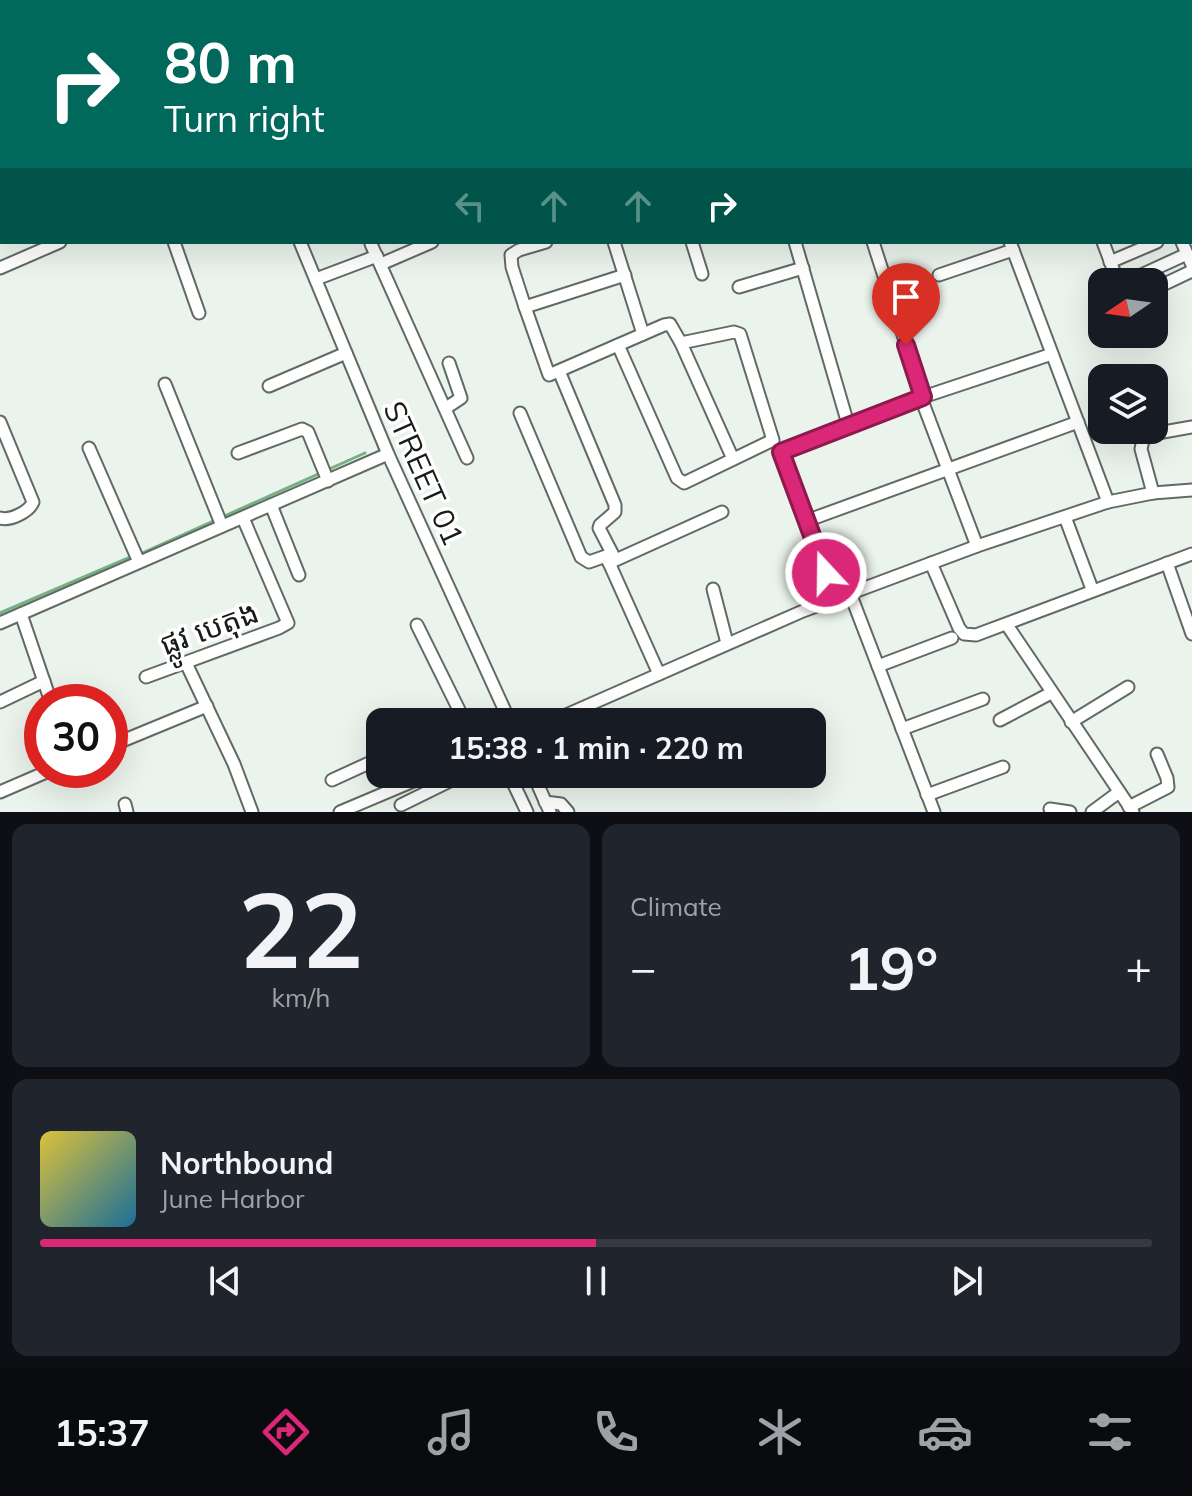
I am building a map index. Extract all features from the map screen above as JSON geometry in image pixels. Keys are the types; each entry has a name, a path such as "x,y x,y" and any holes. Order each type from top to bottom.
{"street":[{"path":"0,268 55,244"},
{"path":"175,244 199,313"},
{"name":"STREET 01","path":"301,244 388,454 504,708"},
{"path":"371,244 467,458"},
{"path":"316,279 426,244"},
{"path":"539,244 511,255 512,267 549,375 670,324 733,459"},
{"path":"615,244 643,334"},
{"path":"693,244 702,274"},
{"path":"796,244 848,424"},
{"path":"874,244 922,397 977,546"},
{"path":"1104,244 1112,268"},
{"path":"1110,262 1152,244"},
{"path":"939,275 1012,246 1108,502"},
{"path":"1155,268 1187,253"},
{"path":"739,287 803,268"},
{"path":"1168,282 1192,271"},
{"path":"525,307 625,275"},
{"path":"618,345 677,478 684,483 773,440 743,339 734,332 681,343"},
{"path":"269,386 346,353"},
{"path":"835,598 781,452 922,397 1052,354"},
{"path":"446,408 461,398 449,363"},
{"path":"559,371 615,505 615,512 599,528 659,674"},
{"path":"165,384 220,520"},
{"path":"520,413 581,557 589,562 610,559 722,512"},
{"path":"0,422 33,502 30,509 7,520 0,518"},
{"path":"806,521 1078,422"},
{"path":"1153,493 1141,449 1143,440 1152,434 1192,427"},
{"path":"238,453 302,429 308,432 325,474"},
{"path":"89,448 138,561"},
{"path":"0,623 220,520 243,518 325,474 388,454"},
{"path":"582,708 835,598 977,546 1108,502 1153,493 1192,490"},
{"path":"271,505 299,575"},
{"path":"1065,517 1092,589"},
{"name":"ផ្លូវ បេតុង","path":"146,677 288,623 243,518"},
{"path":"931,563 959,628 964,634 976,635 1192,554"},
{"path":"1167,563 1192,634"},
{"path":"713,589 727,643"},
{"path":"850,593 934,812"},
{"path":"21,614 45,684"},
{"path":"417,625 457,708"},
{"path":"1007,625 1131,809 1168,787 1157,754"},
{"path":"878,666 952,638"},
{"path":"186,663 252,812"},
{"path":"0,702 44,681"},
{"path":"1071,722 1128,687"},
{"path":"1000,720 1051,693"},
{"path":"902,729 983,699"},
{"path":"128,739 207,706"},
{"path":"332,780 366,764"},
{"path":"927,795 1003,767"},
{"path":"0,792 24,782"},
{"path":"340,812 397,788"},
{"path":"401,805 436,788"},
{"path":"515,788 526,812"},
{"path":"539,788 548,807 561,804 568,812"},
{"path":"1092,812 1119,792"},
{"path":"373,798 379,812"},
{"path":"1050,809 1070,812"}],"waterway":[{"path":"140,554 365,453"},
{"path":"0,613 133,556"}],"route":[{"path":"826,573 781,452 923,397 906,345"}]}
